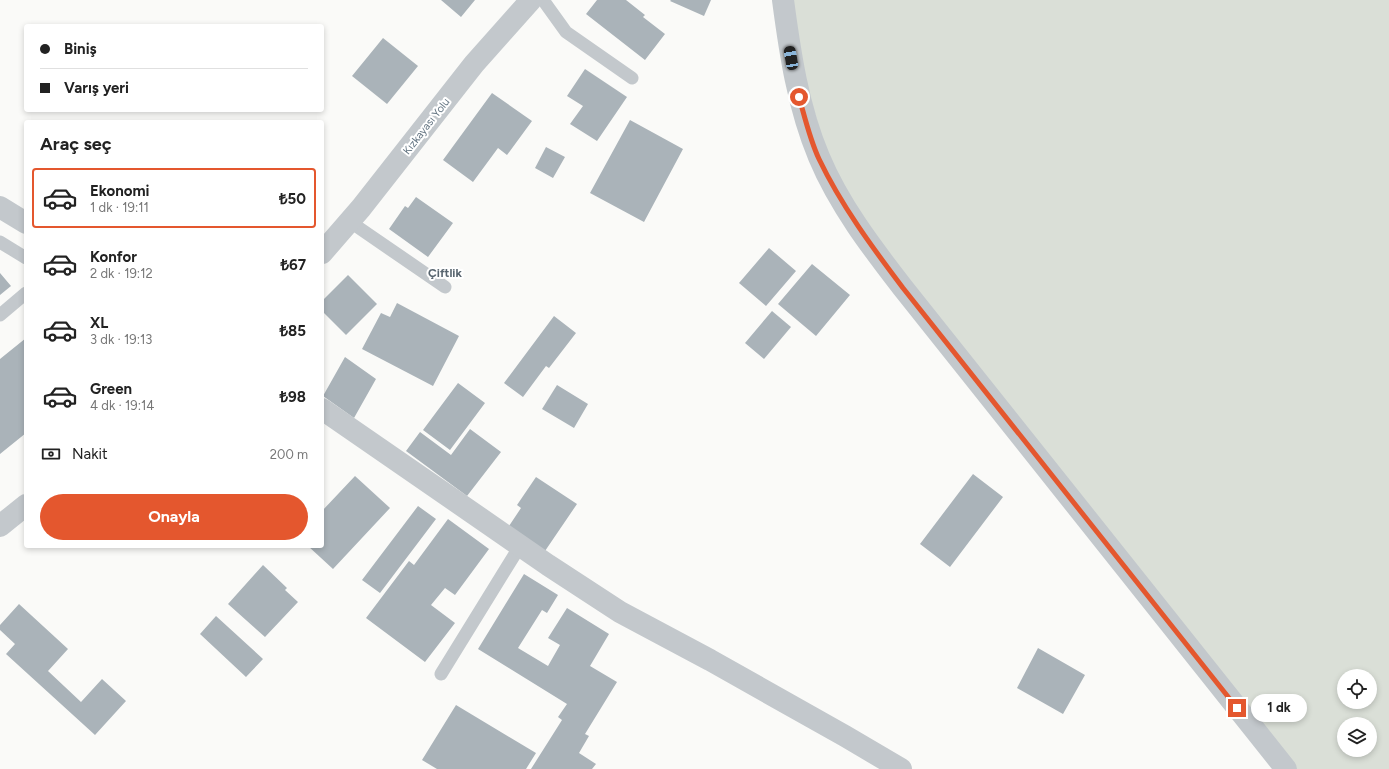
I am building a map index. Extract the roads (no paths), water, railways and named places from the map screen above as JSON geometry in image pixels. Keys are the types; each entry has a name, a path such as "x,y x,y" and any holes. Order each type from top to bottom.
{"street":[{"name":"Kızkayası Yolu","path":"324,251 474,64 531,0"},
{"path":"783,0 796,85 807,123 822,164 838,196 903,288 1286,769"},
{"path":"0,207 24,221"},
{"path":"324,410 520,546 620,612 710,660 901,769"},
{"path":"0,526 24,507"}],"lane":[{"path":"543,0 566,32 632,78"},
{"path":"349,221 445,287"},
{"path":"0,242 24,257"},
{"path":"0,315 24,295"},
{"path":"441,674 520,546"}],"district":[{"name":"Çiftlik","path":"445,273"}]}
